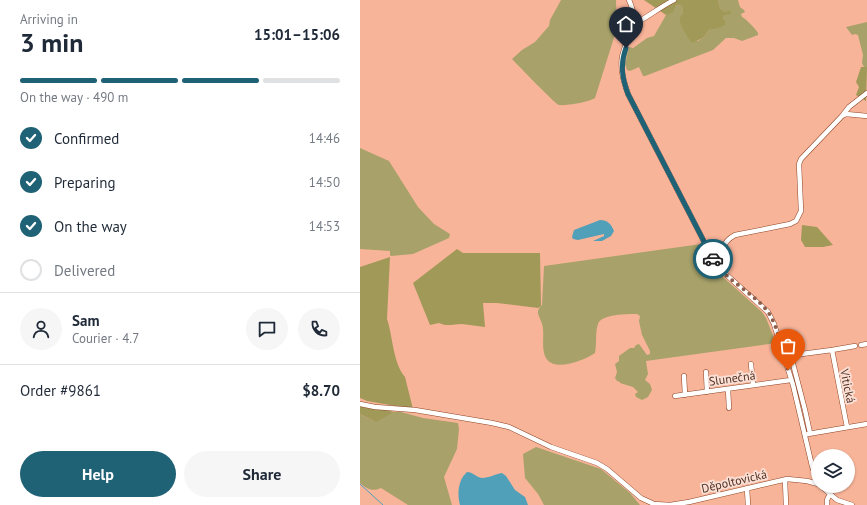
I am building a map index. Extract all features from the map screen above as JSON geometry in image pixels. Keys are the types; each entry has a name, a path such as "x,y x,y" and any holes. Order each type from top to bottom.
{"street":[{"path":"629,0 634,14 634,24 645,19 657,9 674,0"},
{"name":"Děpoltovická","path":"634,24 622,57 621,67 623,81 628,94 714,261 721,270 768,312 778,336 791,380 811,462"},
{"path":"721,270 721,249 728,238 735,235 790,224 799,216 801,211 799,164 801,159 849,107 867,93"},
{"path":"842,116 846,114 867,116"},
{"path":"861,345 867,344"},
{"path":"810,434 792,356 855,346"},
{"name":"Vitická","path":"832,350 847,427"},
{"path":"751,364 753,386"},
{"path":"706,372 707,392"},
{"path":"684,376 685,395"},
{"name":"Slunečná","path":"675,396 791,380"},
{"path":"728,389 729,408"},
{"name":"Děpoltovická","path":"360,404 366,406 415,410 492,423 509,428 551,448 597,463 641,498 654,504 670,505 689,502 785,480 811,482"},
{"path":"804,435 867,424"},
{"path":"785,480 786,505"},
{"path":"747,488 748,505"},
{"path":"827,505 827,500 830,494 843,504 852,505"}],"shaded area":[{"path":"561,0 616,0 617,28 595,98 583,102 559,105 512,59 522,50 535,42 549,26 550,20"},
{"path":"644,0 718,0 720,8 724,12 731,11 731,14 725,15 723,19 725,21 725,25 709,30 703,38 692,43 684,31 680,20 680,17 683,14 682,6 676,5 673,12 666,15"},
{"path":"718,0 738,0 740,7 745,12 741,14 742,17 753,26 758,35 742,41 734,38 726,38 713,50 645,76 643,76 639,67 630,71 627,70 625,64 629,47 633,48 647,38 654,36 666,15 676,5 682,6 683,12 680,21 687,34 694,40 698,41 703,38 709,30 720,26 725,15 720,8"},
{"path":"867,22 867,68 865,69 862,63 863,55 858,35 852,35 846,27"},
{"path":"861,67 867,67 866,101 856,95 859,87 856,82"},
{"path":"360,148 389,161 418,207 434,224 450,234 449,238 413,254 391,256 390,251 360,249"},
{"path":"802,225 817,227 833,245 823,247 805,247 801,240"},
{"path":"701,244 715,270 762,312 776,343 646,361 648,374 645,380 650,384 652,390 648,397 642,400 636,397 635,394 638,392 633,387 620,383 615,378 617,372 615,364 619,361 619,356 630,348 634,348 639,344 647,355 650,354 642,335 639,321 640,316 637,314 609,316 600,321 597,330 595,353 584,359 561,365 554,364 545,356 543,328 538,314 538,310 542,305 544,266"},
{"path":"457,249 463,253 540,253 541,306 538,308 497,303 483,303 485,327 462,324 445,325 439,323 430,325 413,283"},
{"path":"390,257 387,319 398,365 405,377 413,409 367,401 360,398 360,267"},
{"path":"360,404 394,412 376,422 360,414"},
{"path":"394,412 458,423 459,429 457,449 444,477 452,505 408,505 381,488 375,490 370,489 360,483 360,414 374,421"},
{"path":"536,447 601,469 630,493 640,505 544,505 538,494 525,478 523,454"}],"water":[{"path":"600,220 609,223 612,226 614,231 611,236 602,241 593,241 604,236 604,234 578,240 573,239 572,237 574,230"},
{"path":"467,472 482,478 502,473 506,476 515,490 525,497 528,505 460,505 459,487 464,475"}],"waterway":[{"path":"360,484 383,505"}],"way so far":[{"path":"713,259 721,270 768,312 774,324 788,370"}],"route":[{"path":"626,48 622,57 621,67 623,81 628,94 713,259"}]}
